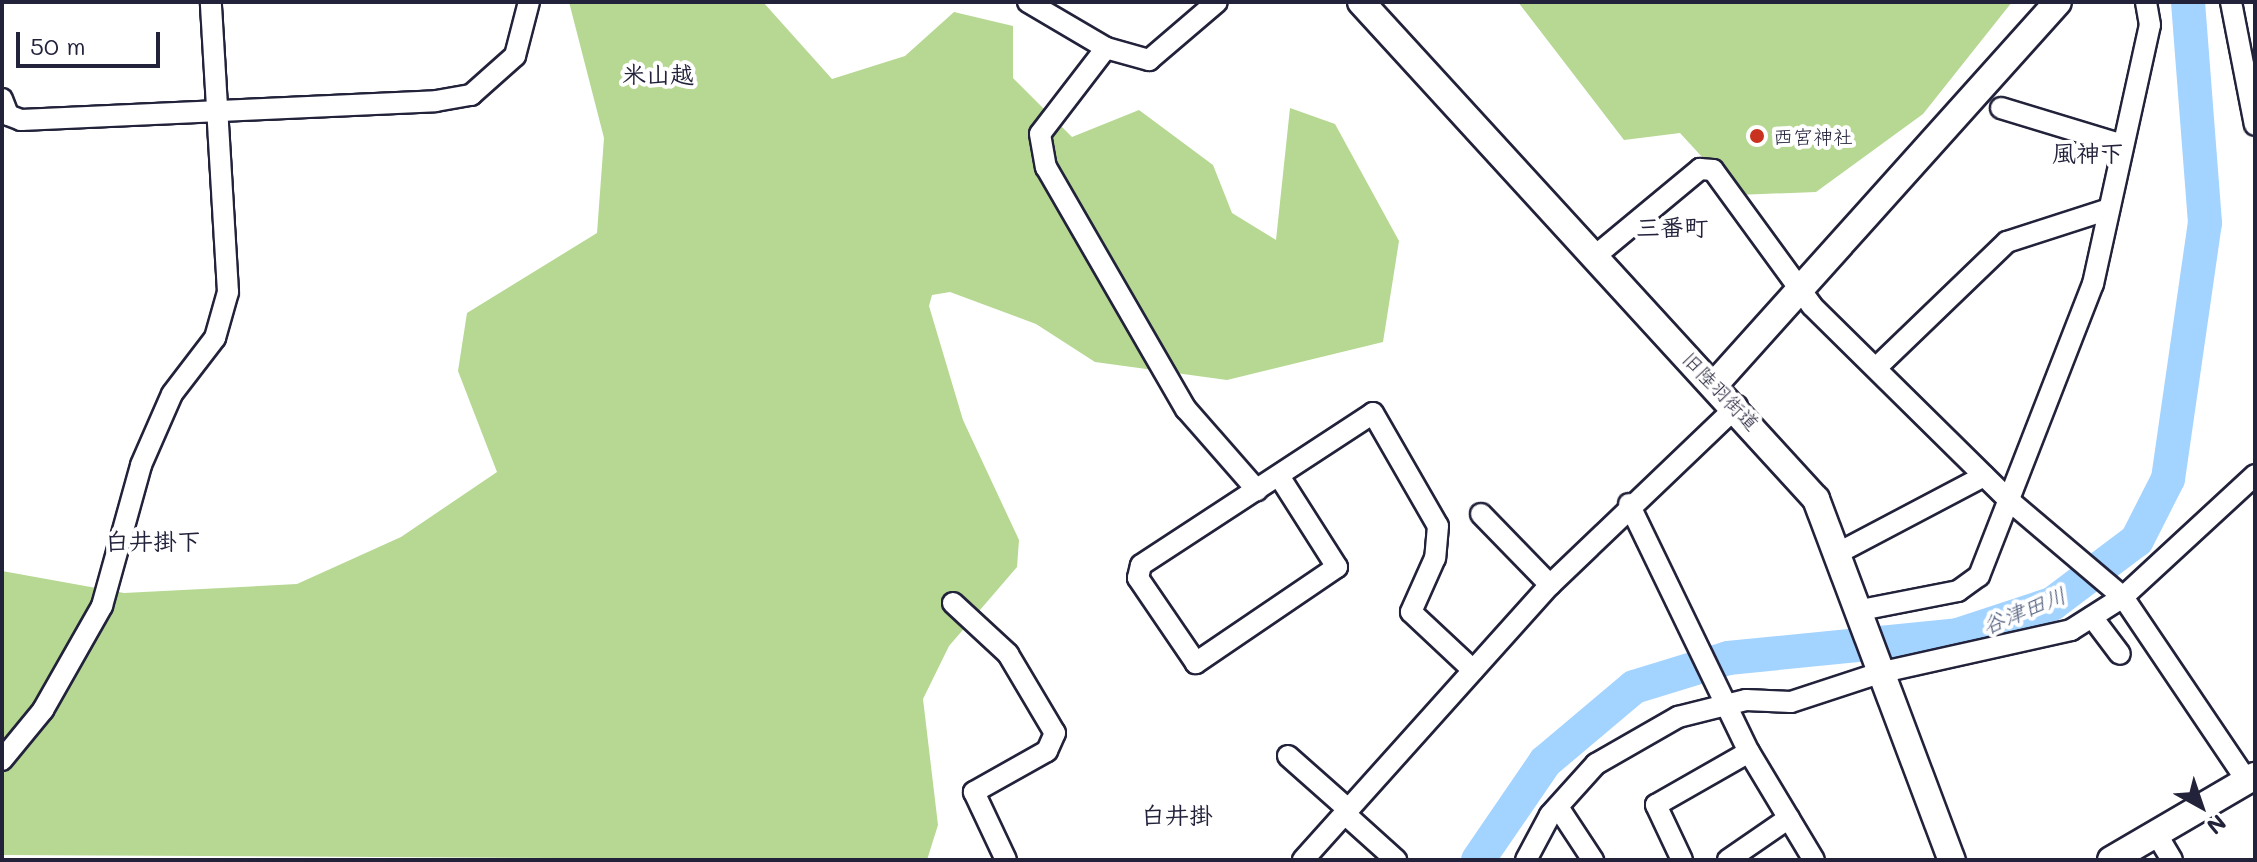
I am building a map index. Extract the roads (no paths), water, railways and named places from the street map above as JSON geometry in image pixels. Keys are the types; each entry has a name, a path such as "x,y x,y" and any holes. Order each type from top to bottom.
{"street":[{"path":"2,760 43,710 102,606 141,465 172,394 215,338 228,292 220,109 211,2"},
{"path":"2,99 8,115 21,120 220,109 372,108 471,95 515,56 529,2"},
{"path":"1028,2 1106,48 1149,60 1217,2"},
{"name":"旧陸羽街道","path":"1361,2 1594,257 1737,406 1816,499 1840,552 1952,860"},
{"path":"1715,384 2058,2"},
{"path":"1862,614 1972,585 2011,502 2074,339 2109,209 2150,25 2146,2"},
{"path":"2231,2 2255,125"},
{"path":"1106,48 1040,134 1046,167 1186,409 1257,490"},
{"path":"2001,108 2123,145"},
{"path":"1594,257 1709,167 1798,291 2011,502 2074,549 2123,597 2251,778 2111,860"},
{"path":"1876,368 2007,242 2109,209"},
{"path":"1303,860 1550,585 1629,504 1737,406"},
{"path":"1279,476 1337,567 1196,663 1137,573 1257,490 1373,413 1438,526 1435,558 1411,612 1473,670"},
{"path":"1526,860 1558,807 1622,748 1678,717 1726,696 1776,705 1882,667 2026,645 2092,617 2123,597 2255,475"},
{"path":"1840,552 1984,476"},
{"path":"1629,504 1726,696 1749,752 1814,860"},
{"path":"1481,514 1550,585"},
{"path":"953,603 1008,654 1055,733 1047,751 974,792 1006,860"},
{"path":"2092,617 2120,654"},
{"path":"1682,860 1656,805 1749,752"},
{"path":"1288,756 1396,860"},
{"path":"1558,807 1593,860"},
{"path":"1728,860 1789,818"},
{"path":"2157,835 2172,860"}],"waterway":[{"name":"谷津田川","path":"1478,860 1545,762 1634,687 1728,658 1958,635 2052,604 2137,540 2168,479 2205,223 2188,2"}],"place":[{"name":"西宮神社","path":"1757,136"}],"district":[{"name":"米山越","path":"658,74"},
{"name":"風神下","path":"2088,153"},
{"name":"三番町","path":"1672,227"},
{"name":"白井掛下","path":"153,541"},
{"name":"白井掛","path":"1177,815"}]}
